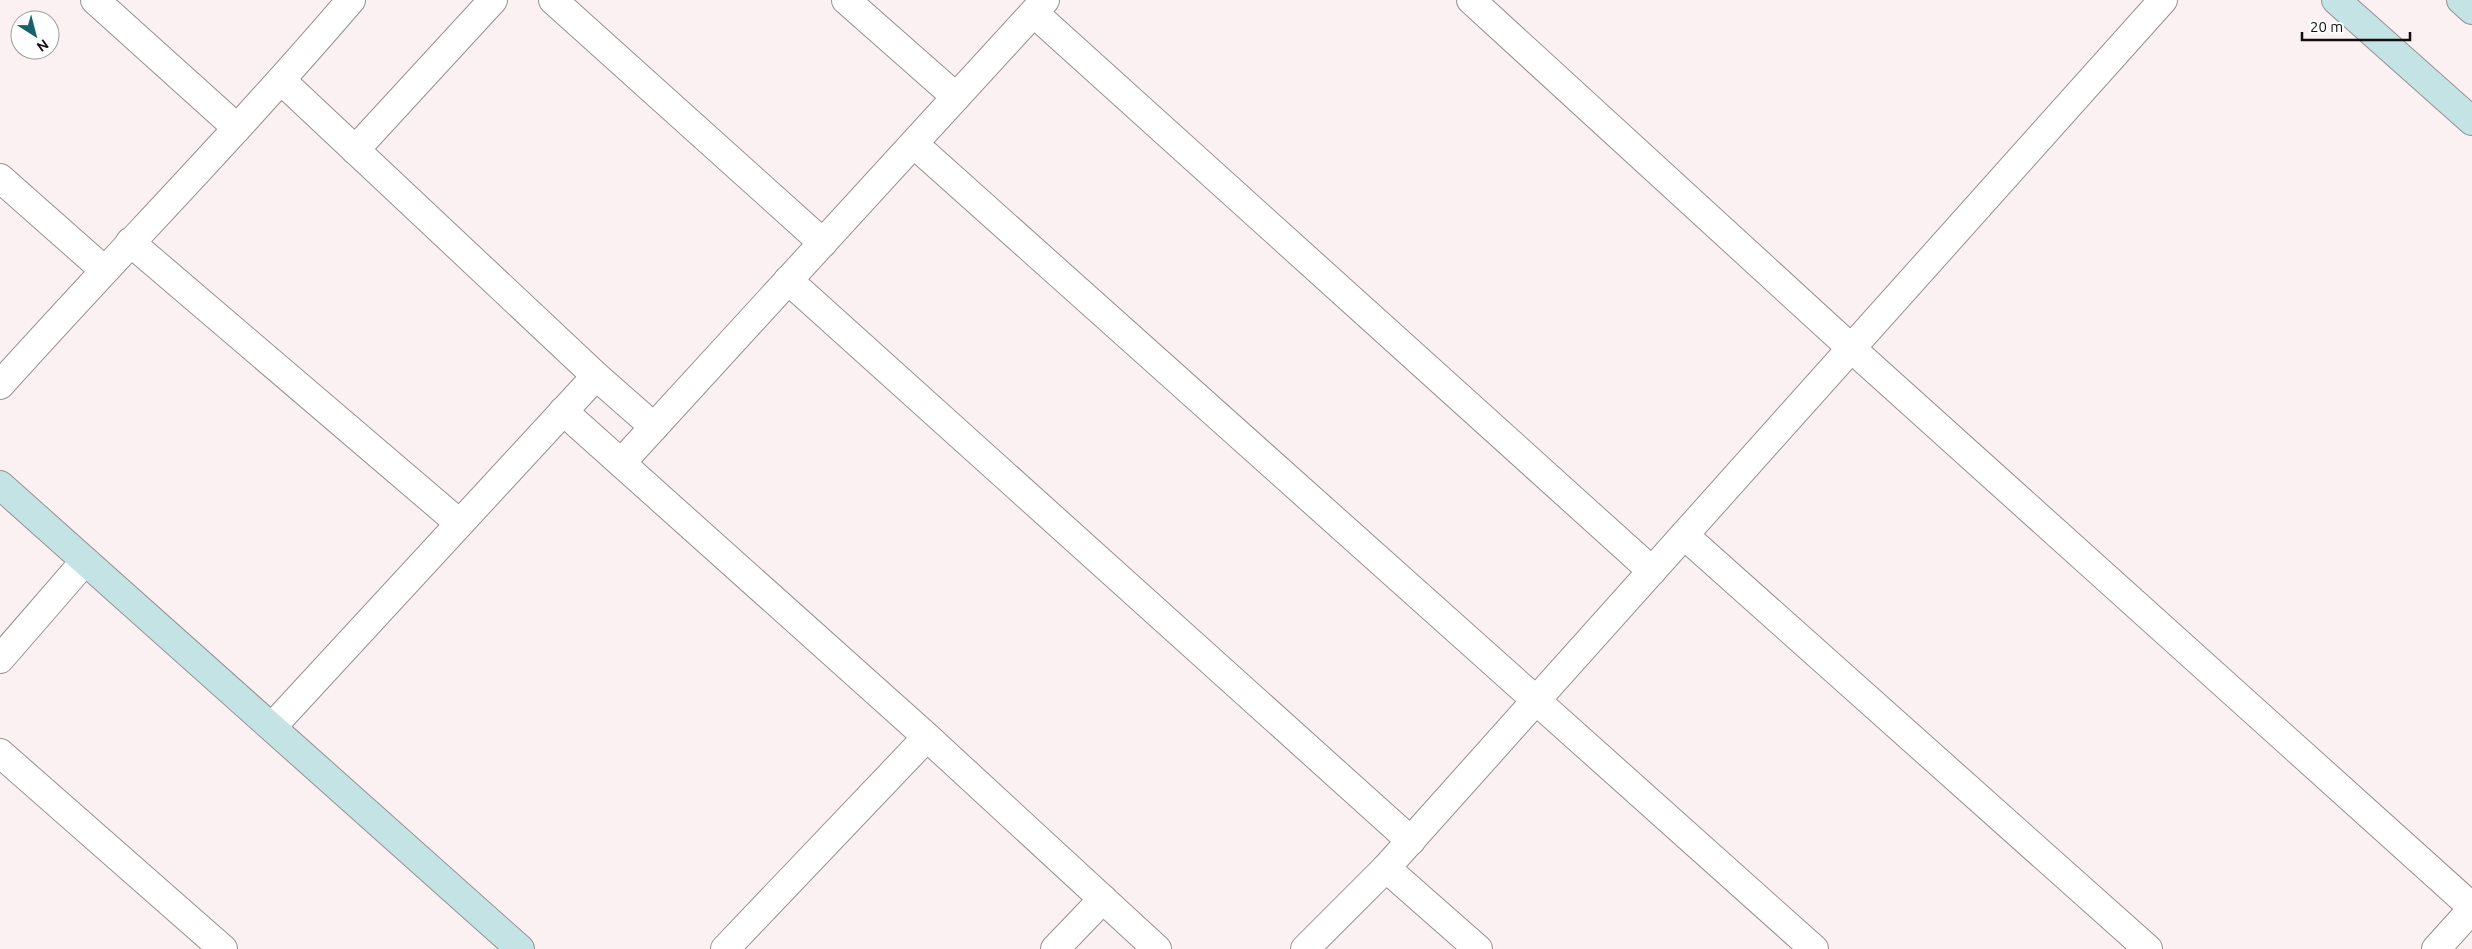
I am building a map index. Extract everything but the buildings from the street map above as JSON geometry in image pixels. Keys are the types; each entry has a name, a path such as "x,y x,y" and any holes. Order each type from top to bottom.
{"street":[{"path":"96,0 237,128"},
{"path":"0,385 104,270 282,81 351,0"},
{"path":"553,0 823,243"},
{"path":"846,0 956,97"},
{"path":"1471,0 1851,348 2472,908 2436,949"},
{"path":"1305,949 1411,841 2163,0"},
{"path":"2336,0 2472,121"},
{"path":"2461,0 2472,10"},
{"path":"355,150 485,2"},
{"path":"621,463 1039,6 1652,570"},
{"path":"282,81 596,376 654,427"},
{"path":"914,144 1537,699 1814,949"},
{"path":"0,178 104,270"},
{"path":"130,242 459,524"},
{"path":"788,280 1411,841"},
{"path":"272,727 596,376"},
{"path":"563,412 927,737 1157,949"},
{"path":"0,485 520,949"},
{"path":"1684,535 2148,949"},
{"path":"0,659 86,561"},
{"path":"725,949 927,737"},
{"path":"0,753 223,949"},
{"path":"1386,868 1478,949"},
{"path":"1055,949 1103,899"}]}
